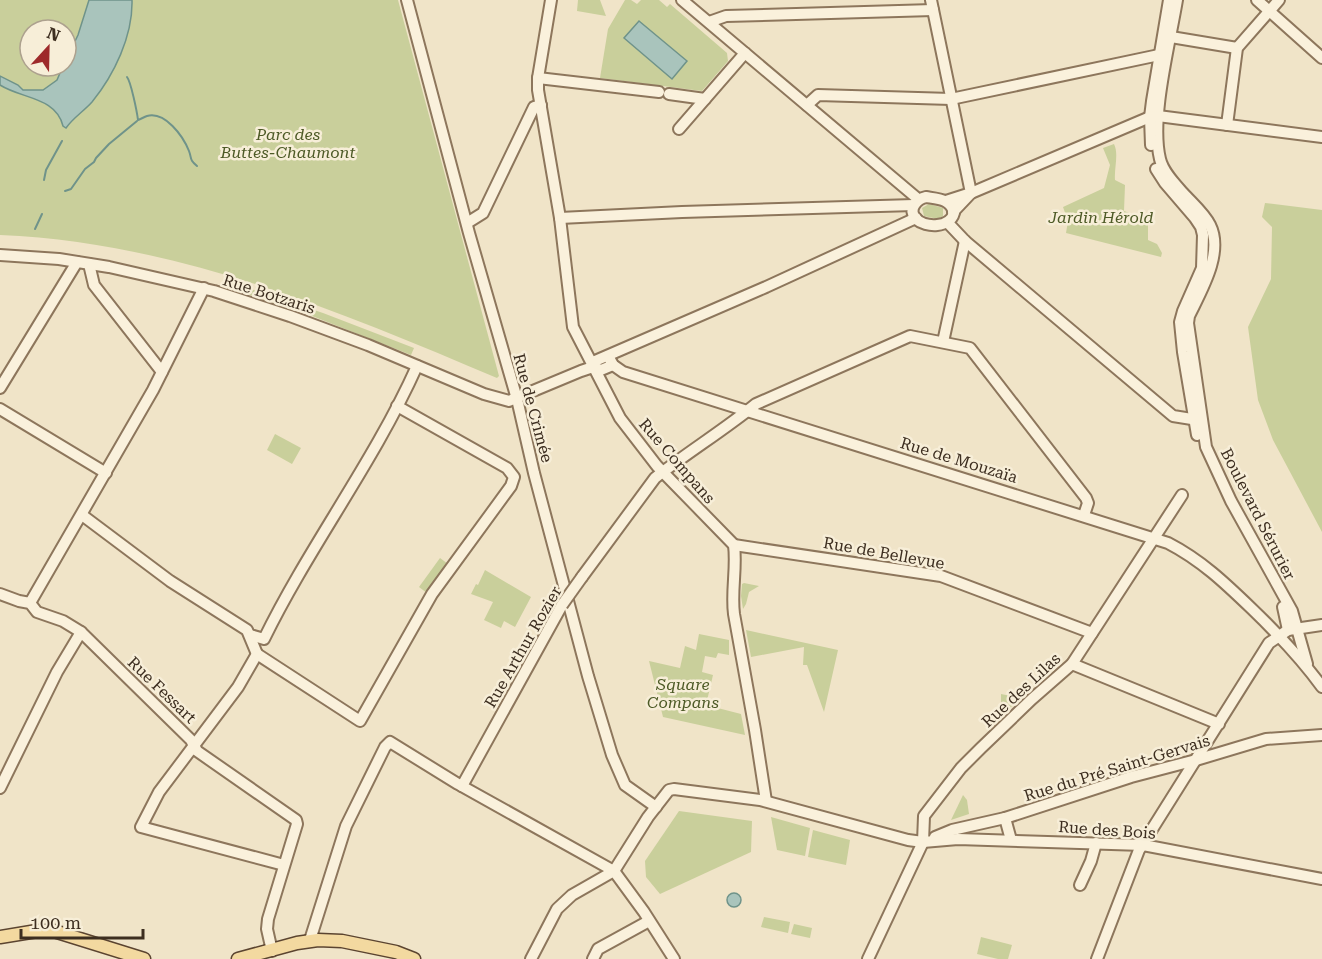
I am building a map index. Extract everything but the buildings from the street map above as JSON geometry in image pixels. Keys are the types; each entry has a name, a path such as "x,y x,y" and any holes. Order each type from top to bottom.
{"main road":[{"path":"0,937 37,931 54,931 125,956 144,959"},
{"path":"238,959 310,940 342,941 396,952 414,959"}],"street":[{"name":"Rue de Crimée","path":"407,0 517,399 534,473 588,676 612,755 625,785 656,807"},
{"name":"Rue Compans","path":"551,0 538,78 560,218 573,327 620,418 663,472 734,545"},
{"path":"682,0 807,105 916,202"},
{"name":"Boulevard Sérurier","path":"1169,0 1154,117 1162,167 1204,217 1210,226 1212,235 1212,265 1188,323 1197,420 1231,501 1292,611 1288,631 1322,687"},
{"name":"Boulevard Sérurier","path":"1163,56 1171,37 1177,0"},
{"path":"1257,0 1322,58"},
{"path":"1227,125 1237,48 1279,0"},
{"path":"709,22 726,16 932,5 971,193"},
{"path":"1171,37 1237,48"},
{"path":"679,129 744,53"},
{"path":"807,105 818,95 951,99 1163,56"},
{"path":"538,78 705,99"},
{"path":"467,223 483,213 534,107 541,105"},
{"path":"560,218 916,202 927,197 946,201 971,193 1154,117 1322,137"},
{"path":"953,212 971,193"},
{"path":"916,202 913,213 916,218 942,226 952,219 952,208 946,201"},
{"path":"517,399 593,367 595,361 611,361 916,218"},
{"path":"948,223 965,241 1173,416 1197,420"},
{"path":"943,342 965,241"},
{"name":"Rue Botzaris","path":"0,255 77,262 133,271 204,288 290,316 484,394 509,401 517,399"},
{"path":"0,388 77,262"},
{"path":"89,264 94,285 162,372"},
{"path":"30,603 162,372 204,288"},
{"name":"Rue Arthur Rozier","path":"462,786 562,605 655,478 739,419 756,404 910,336 970,348 1086,498 1088,502 1084,515"},
{"name":"Rue de Mouzaïa","path":"611,361 624,372 1154,537 1190,554 1288,631"},
{"path":"250,635 264,639 283,600 346,499 417,366"},
{"path":"82,515 170,581 244,629 250,635 257,654 360,721 432,594 511,486 514,477 511,471 397,406"},
{"path":"0,409 106,473"},
{"name":"Rue des Lilas","path":"868,959 922,842 924,816 961,768 1032,699 1072,664 1182,495"},
{"path":"734,545 732,596 734,614 761,761 766,801"},
{"name":"Rue de Bellevue","path":"734,545 941,576 1092,633"},
{"name":"Rue Fessart","path":"0,594 30,603 37,612 63,621 81,632 191,740 198,750 297,822 284,865"},
{"path":"1096,959 1137,855 1269,643 1288,631 1322,625"},
{"name":"Boulevard Sérurier","path":"1288,631 1308,667"},
{"path":"0,788 57,672 81,632"},
{"path":"257,654 238,687 159,792 141,827 284,865 267,919 272,951"},
{"path":"1072,664 1219,724"},
{"name":"Rue du Pré Saint-Gervais","path":"922,842 952,830 1005,818 1131,777 1266,739 1322,735"},
{"path":"310,940 346,826 385,747 390,742 462,786 614,871 674,959"},
{"name":"Rue des Bois","path":"656,807 669,790 674,789 766,801 899,839 922,842 958,839 1143,845 1322,879"},
{"path":"531,959 554,914 572,895 614,871 656,807"},
{"path":"1005,818 1011,840"},
{"path":"1080,885 1096,843"},
{"path":"593,959 598,949 650,921"}],"green space":[{"name":"Parc des Buttes-Chaumont","path":"0,0 398,0 499,376 497,378 377,328 255,284 129,251 65,240 0,235"},
{"path":"578,0 600,0 606,16 577,11"},
{"path":"625,0 631,0 637,4 641,0 659,0 667,7 670,4 727,53 728,61 702,91 600,78 608,29"},
{"name":"Jardin Hérold","path":"1114,144 1115,180 1125,185 1124,211 1148,220 1148,240 1157,244 1162,253 1161,257 1066,233 1068,221 1063,207 1104,188 1110,165 1103,148"},
{"path":"1265,203 1322,210 1322,532 1273,440 1258,400 1248,327 1271,279 1272,227 1262,217"},
{"path":"929,204 943,208 943,216 938,219 924,216 922,208"},
{"path":"224,280 323,313 414,348 411,355 297,310 222,286"},
{"path":"275,434 301,448 292,464 267,450"},
{"path":"440,558 448,564 427,593 419,587"},
{"path":"485,570 531,597 515,627 504,621 501,628 484,620 493,602 471,594"},
{"path":"744,583 759,586 749,592 743,609 741,596"},
{"path":"746,630 838,650 824,712 807,665 803,665 804,647 751,657"},
{"name":"Square Compans","path":"699,634 729,640 729,655 718,653 716,658 705,656 702,672 713,675 706,705 741,714 745,735 663,717 649,661 680,668 685,646 696,650"},
{"path":"1001,694 1020,698 1001,717"},
{"path":"963,795 967,800 969,814 951,820"},
{"path":"679,811 752,821 751,852 660,894 646,877 645,861"},
{"path":"771,817 810,828 805,856 777,850"},
{"path":"813,830 850,840 846,865 808,857"},
{"path":"764,917 790,922 788,933 761,927"},
{"path":"794,924 812,928 810,938 791,934"},
{"path":"981,937 1012,945 1008,959 977,954"}],"water":[{"path":"89,0 132,0 126,41 115,67 92,102 66,128 59,116 46,104 0,85 0,76 23,90 43,90 58,78 78,78 78,35"},
{"path":"639,21 687,61 672,79 624,38"},
{"path":"734,893 739,895 741,900 739,905 734,907 729,905 727,900 729,895"}],"waterway":[{"path":"127,77 138,120 154,115 167,121 182,138 197,166"},
{"path":"65,191 71,189 85,169 109,144 137,121"},
{"path":"44,180 46,170 62,141"},
{"path":"35,229 42,214"}]}
